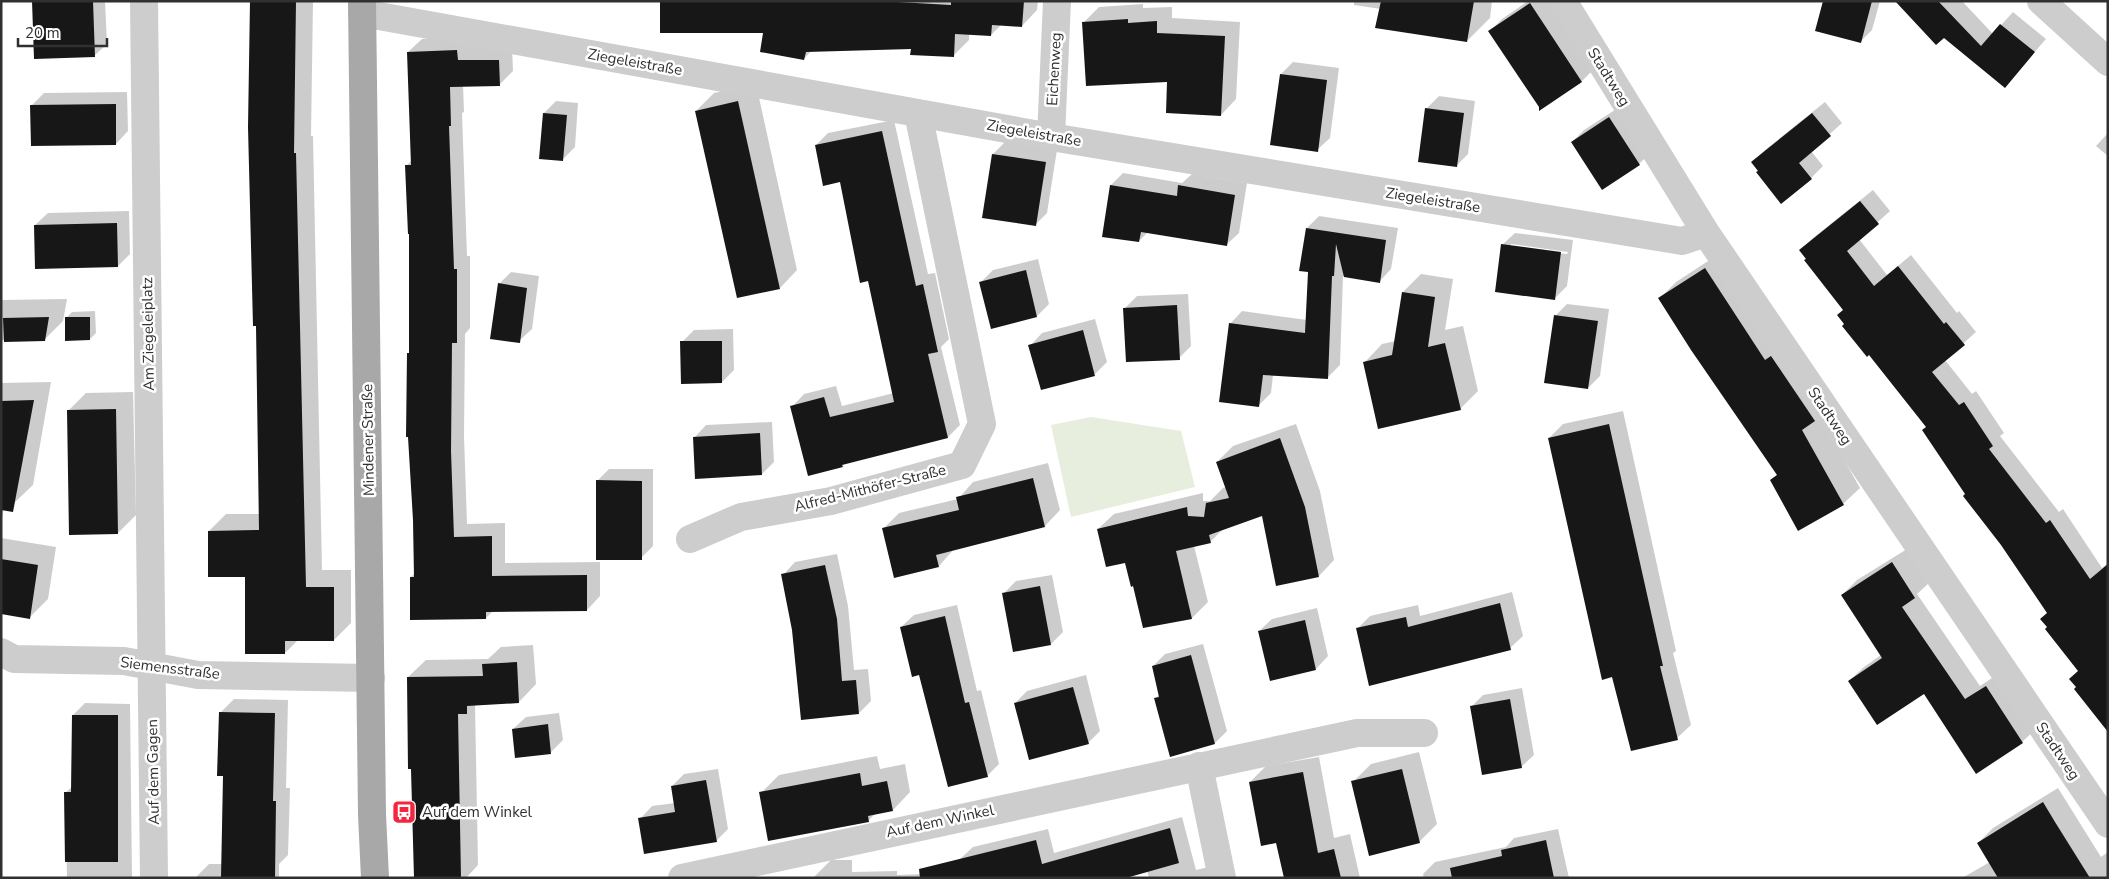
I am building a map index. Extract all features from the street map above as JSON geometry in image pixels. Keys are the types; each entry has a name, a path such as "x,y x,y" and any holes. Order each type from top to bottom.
{"main road":[{"name":"Mindener Straße","path":"362,7 372,814 375,878"}],"street":[{"name":"Am Ziegeleiplatz","path":"144,1 152,667"},
{"name":"Eichenweg","path":"1051,137 1057,1"},
{"name":"Stadtweg","path":"1562,1 1706,233 2108,824"},
{"path":"2041,1 2108,62"},
{"name":"Ziegeleistraße","path":"362,7 1051,137 1682,242 1706,233"},
{"name":"Alfred-Mithöfer-Straße","path":"690,539 741,517 830,501 962,465 982,424 918,113"},
{"name":"Siemensstraße","path":"1,652 14,659 124,661 198,675 371,678"},
{"name":"Auf dem Gagen","path":"152,667 154,878"},
{"name":"Auf dem Winkel","path":"682,878 1357,732 1424,733"},
{"path":"1199,766 1222,878"}],"green space":[{"path":"1091,417 1181,431 1195,487 1071,517 1051,425"}],"building":[{"path":"32,1 93,1 95,57 34,59"},
{"path":"250,1 296,1 294,153 296,153 306,587 334,587 334,641 285,641 285,654 245,654 245,577 208,577 208,531 259,530 256,326 253,326 248,127"},
{"path":"660,1 880,1 951,5 951,1 1024,1 1022,27 992,25 991,36 955,34 954,57 910,55 911,49 806,52 804,60 760,52 763,33 660,33"},
{"path":"1381,1 1474,1 1467,42 1375,28"},
{"path":"1823,1 1872,1 1861,43 1815,31"},
{"path":"1895,1 1938,1 1981,46 2000,24 2035,52 2005,88 1944,38 1936,45"},
{"path":"1530,3 1582,82 1539,111 1539,107 1488,31"},
{"path":"1128,19 1128,23 1157,21 1157,33 1225,36 1221,116 1166,113 1167,82 1086,86 1082,22"},
{"path":"457,50 458,60 499,60 500,86 450,87 451,126 449,126 454,269 457,269 457,343 452,343 451,451 454,537 492,536 492,576 587,575 587,611 486,612 486,619 410,620 410,577 414,577 413,520 408,437 406,437 407,353 409,353 409,234 405,165 411,165 407,52"},
{"path":"1280,74 1327,80 1318,152 1270,145"},
{"path":"738,101 780,289 737,298 695,111"},
{"path":"116,104 116,145 31,146 30,105"},
{"path":"1425,108 1464,113 1457,167 1418,162"},
{"path":"543,113 567,115 563,161 539,159"},
{"path":"1812,113 1831,136 1799,163 1812,179 1781,204 1756,172 1758,171 1751,162"},
{"path":"1609,117 1640,165 1602,190 1571,142"},
{"path":"882,131 916,286 923,284 938,352 928,354 948,438 842,465 843,467 808,476 790,406 824,397 830,417 894,402 868,281 860,283 840,182 823,186 815,145"},
{"path":"992,154 1046,162 1036,226 982,218"},
{"path":"1110,185 1177,196 1178,185 1235,195 1227,246 1141,232 1139,242 1102,237"},
{"path":"1860,201 1879,224 1847,251 1874,286 1898,266 1944,324 1946,322 1965,345 1932,372 1959,405 1964,402 1993,446 1989,449 2046,523 2050,520 2090,579 2108,564 2108,732 2074,689 2076,687 2069,679 2078,671 2045,629 2047,627 2040,619 2047,613 2001,545 1963,496 1965,494 1922,430 1926,427 1869,355 1867,357 1842,326 1844,324 1837,315 1843,310 1804,260 1806,259 1799,250"},
{"path":"117,223 118,267 35,269 34,225"},
{"path":"1306,228 1386,240 1380,283 1344,277 1336,244 1334,276 1332,276 1328,379 1263,375 1259,407 1219,402 1229,323 1305,333 1308,272 1299,271"},
{"path":"1501,244 1561,252 1555,300 1495,292"},
{"path":"1705,268 1765,360 1771,356 1815,421 1802,430 1844,505 1798,531 1770,480 1777,475 1691,350 1658,298"},
{"path":"1026,270 1037,317 991,329 979,282"},
{"path":"498,283 527,288 520,343 490,339"},
{"path":"1402,292 1435,297 1428,347 1445,343 1461,410 1378,429 1363,362 1392,355"},
{"path":"1177,305 1180,360 1126,362 1123,308"},
{"path":"1554,315 1598,321 1588,389 1544,383"},
{"path":"49,317 45,341 4,342 3,318"},
{"path":"65,317 90,317 90,340 65,341"},
{"path":"1083,330 1095,376 1041,390 1028,345"},
{"path":"680,341 722,341 722,383 681,384"},
{"path":"34,400 13,512 1,510 1,401"},
{"path":"116,409 118,534 69,535 67,410"},
{"path":"1609,424 1663,666 1660,666 1678,740 1631,751 1612,677 1602,680 1548,438"},
{"path":"760,433 762,475 695,479 693,437"},
{"path":"1280,438 1305,507 1319,577 1276,586 1262,516 1209,535 1211,543 1176,551 1192,619 1143,628 1133,586 1131,587 1125,563 1106,567 1097,529 1187,507 1188,516 1204,517 1206,503 1229,498 1216,462"},
{"path":"1033,478 1045,527 936,555 939,567 894,578 882,528 959,510 956,497"},
{"path":"596,480 642,481 642,560 596,560"},
{"path":"1,559 38,565 30,619 1,614"},
{"path":"1892,562 1915,598 1902,607 1965,699 1986,686 2023,743 1976,774 1924,694 1877,725 1848,681 1882,658 1841,595"},
{"path":"825,565 837,619 842,681 856,680 859,714 801,720 792,630 781,574"},
{"path":"1040,586 1051,645 1013,652 1002,593"},
{"path":"1500,603 1511,650 1369,686 1356,628 1406,617 1408,627"},
{"path":"945,616 965,703 969,702 988,777 948,787 919,675 912,677 900,627"},
{"path":"1305,620 1316,670 1270,681 1258,631"},
{"path":"1191,655 1215,744 1170,757 1154,698 1159,697 1152,666"},
{"path":"517,662 519,703 467,706 467,714 458,714 461,878 414,878 411,769 408,769 407,677 483,676 482,664"},
{"path":"1073,687 1089,744 1029,760 1014,703"},
{"path":"1510,699 1522,768 1482,775 1470,706"},
{"path":"219,712 275,713 273,801 276,801 275,878 221,878 223,776 217,776"},
{"path":"72,715 118,715 118,862 65,862 64,792 71,792"},
{"path":"548,724 551,754 515,758 512,729"},
{"path":"1402,769 1420,843 1369,856 1351,781"},
{"path":"1303,772 1318,853 1334,849 1341,878 1284,878 1276,843 1261,846 1249,782"},
{"path":"860,773 862,786 887,781 893,811 868,816 869,822 768,841 759,792"},
{"path":"706,780 717,842 644,854 638,818 675,812 671,786"},
{"path":"2043,802 2090,878 1998,878 1977,843"},
{"path":"1170,828 1179,863 1126,878 920,878 919,869 1036,840 1042,864"},
{"path":"1546,840 1554,878 1452,878 1450,868 1502,856 1501,850"}],"place":[{"name":"Auf dem Winkel","path":"404,812"}]}
